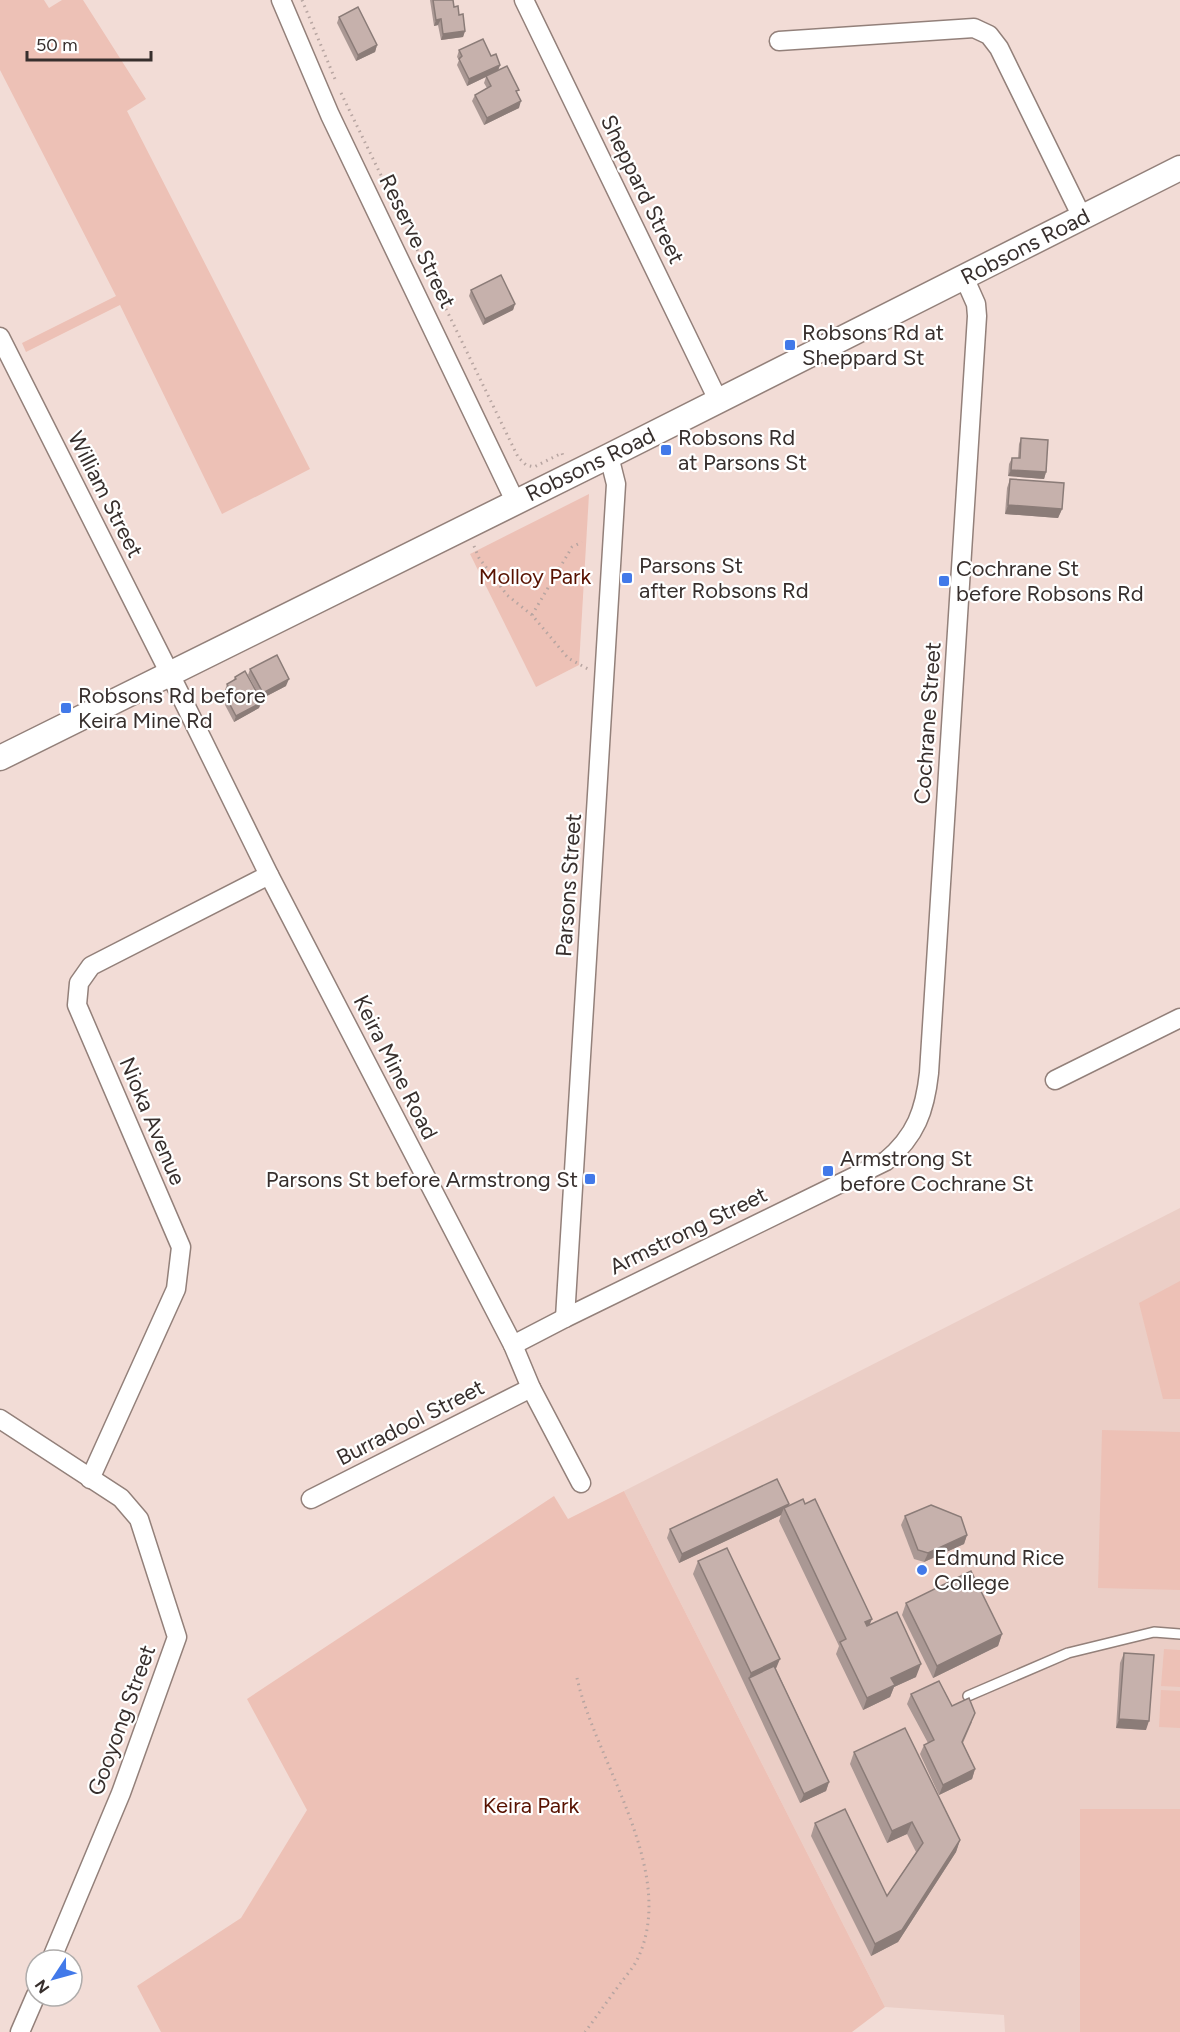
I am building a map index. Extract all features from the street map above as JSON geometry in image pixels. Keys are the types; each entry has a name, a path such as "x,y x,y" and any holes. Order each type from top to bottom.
{"main road":[{"name":"Robsons Road","path":"0,758 169,672 196,661 609,456 1180,168"}],"street":[{"name":"Reserve Street","path":"281,0 330,114 515,501"},
{"name":"Sheppard Street","path":"524,0 718,400"},
{"path":"779,41 974,28 990,35 999,48 1082,217"},
{"name":"Cochrane Street","path":"886,1161 902,1146 915,1128 921,1114 929,1073 977,316 976,304 964,277"},
{"name":"William Street","path":"0,337 169,672"},
{"name":"Parsons Street","path":"565,1318 616,484 609,456"},
{"name":"Keira Mine Road","path":"169,672 269,875 513,1345 531,1388 581,1483"},
{"name":"Nioka Avenue","path":"90,1479 176,1289 181,1247 77,1005 79,982 91,966 269,875"},
{"path":"1055,1080 1180,1018"},
{"name":"Armstrong Street","path":"513,1345 886,1161"},
{"name":"Burradool Street","path":"311,1499 531,1388"},
{"name":"Gooyong Street","path":"0,1419 121,1498 139,1519 177,1637 121,1793 56,1948"},
{"path":"20,2032 30,2008"}],"lane":[{"path":"968,1696 1068,1653 1154,1632 1180,1634"}],"path":[{"path":"302,0 337,82"},
{"path":"341,93 518,458 526,465 534,467 562,453"},
{"path":"532,615 572,547 582,542"},
{"path":"473,543 479,558 507,594 532,615 568,658 605,679"},
{"path":"578,1678 583,1704 640,1846 645,1865 650,1911 636,1961 585,2032"}],"shaded area":[{"name":"Edmund Rice College","path":"1180,1208 1180,2032 1005,2032 1004,2015 885,2007 624,1491"}],"green space":[{"path":"0,0 44,0 49,8 62,0 83,0 146,99 127,111 310,469 222,514 120,305 26,352 22,343 116,296 0,70"},
{"name":"Molloy Park","path":"589,494 579,665 536,687 470,554"},
{"path":"1180,1281 1180,1399 1163,1399 1139,1303"},
{"path":"1102,1430 1180,1432 1180,1590 1098,1588"},
{"name":"Keira Park","path":"624,1491 885,2007 852,2032 161,2032 137,1986 241,1918 307,1810 247,1699 554,1496 568,1519"},
{"path":"1164,1649 1180,1650 1180,1687 1161,1686"},
{"path":"1161,1690 1180,1691 1180,1728 1159,1727"},
{"path":"1080,1809 1180,1809 1180,2032 1080,2032"}],"building":[{"path":"433,0 453,0 454,7 458,6 459,15 463,14 465,31 443,34 441,19 436,20"},
{"path":"358,7 377,45 358,55 339,17"},
{"path":"483,39 491,56 496,54 500,65 469,79 459,59 462,56 459,50"},
{"path":"507,66 519,90 516,91 521,101 487,118 475,95 491,86 486,76"},
{"path":"501,275 515,304 485,319 471,290"},
{"path":"1021,438 1048,440 1046,472 1011,470 1012,458 1020,458"},
{"path":"1010,479 1064,483 1062,509 1008,505"},
{"path":"277,655 289,679 263,693 250,669"},
{"path":"245,671 262,702 236,716 227,699 233,696 227,684"},
{"path":"777,1479 789,1504 682,1554 670,1529"},
{"path":"803,1499 805,1504 815,1499 872,1619 865,1622 867,1626 897,1612 921,1664 891,1678 895,1685 867,1698 840,1642 846,1639 784,1508"},
{"path":"931,1505 961,1517 967,1535 928,1553 918,1550 905,1516"},
{"path":"727,1548 780,1659 751,1673 698,1561"},
{"path":"971,1571 1002,1634 937,1666 906,1603"},
{"path":"1124,1653 1154,1655 1149,1721 1119,1719"},
{"path":"774,1666 829,1782 804,1794 749,1678"},
{"path":"939,1681 952,1706 969,1698 975,1713 962,1742 975,1769 943,1785 924,1745 934,1740 911,1694"},
{"path":"905,1728 960,1840 902,1930 875,1944 815,1823 845,1809 887,1896 923,1843 912,1822 892,1831 854,1752"}],"place":[{"name":"Robsons Rd at Sheppard St","path":"790,345"},
{"name":"Robsons Rd at Parsons St","path":"666,450"},
{"name":"Parsons St after Robsons Rd","path":"627,578"},
{"name":"Cochrane St before Robsons Rd","path":"944,581"},
{"name":"Robsons Rd before Keira Mine Rd","path":"66,708"},
{"name":"Armstrong St before Cochrane St","path":"828,1171"},
{"name":"Parsons St before Armstrong St","path":"590,1179"},
{"name":"Edmund Rice College","path":"922,1570"}]}
